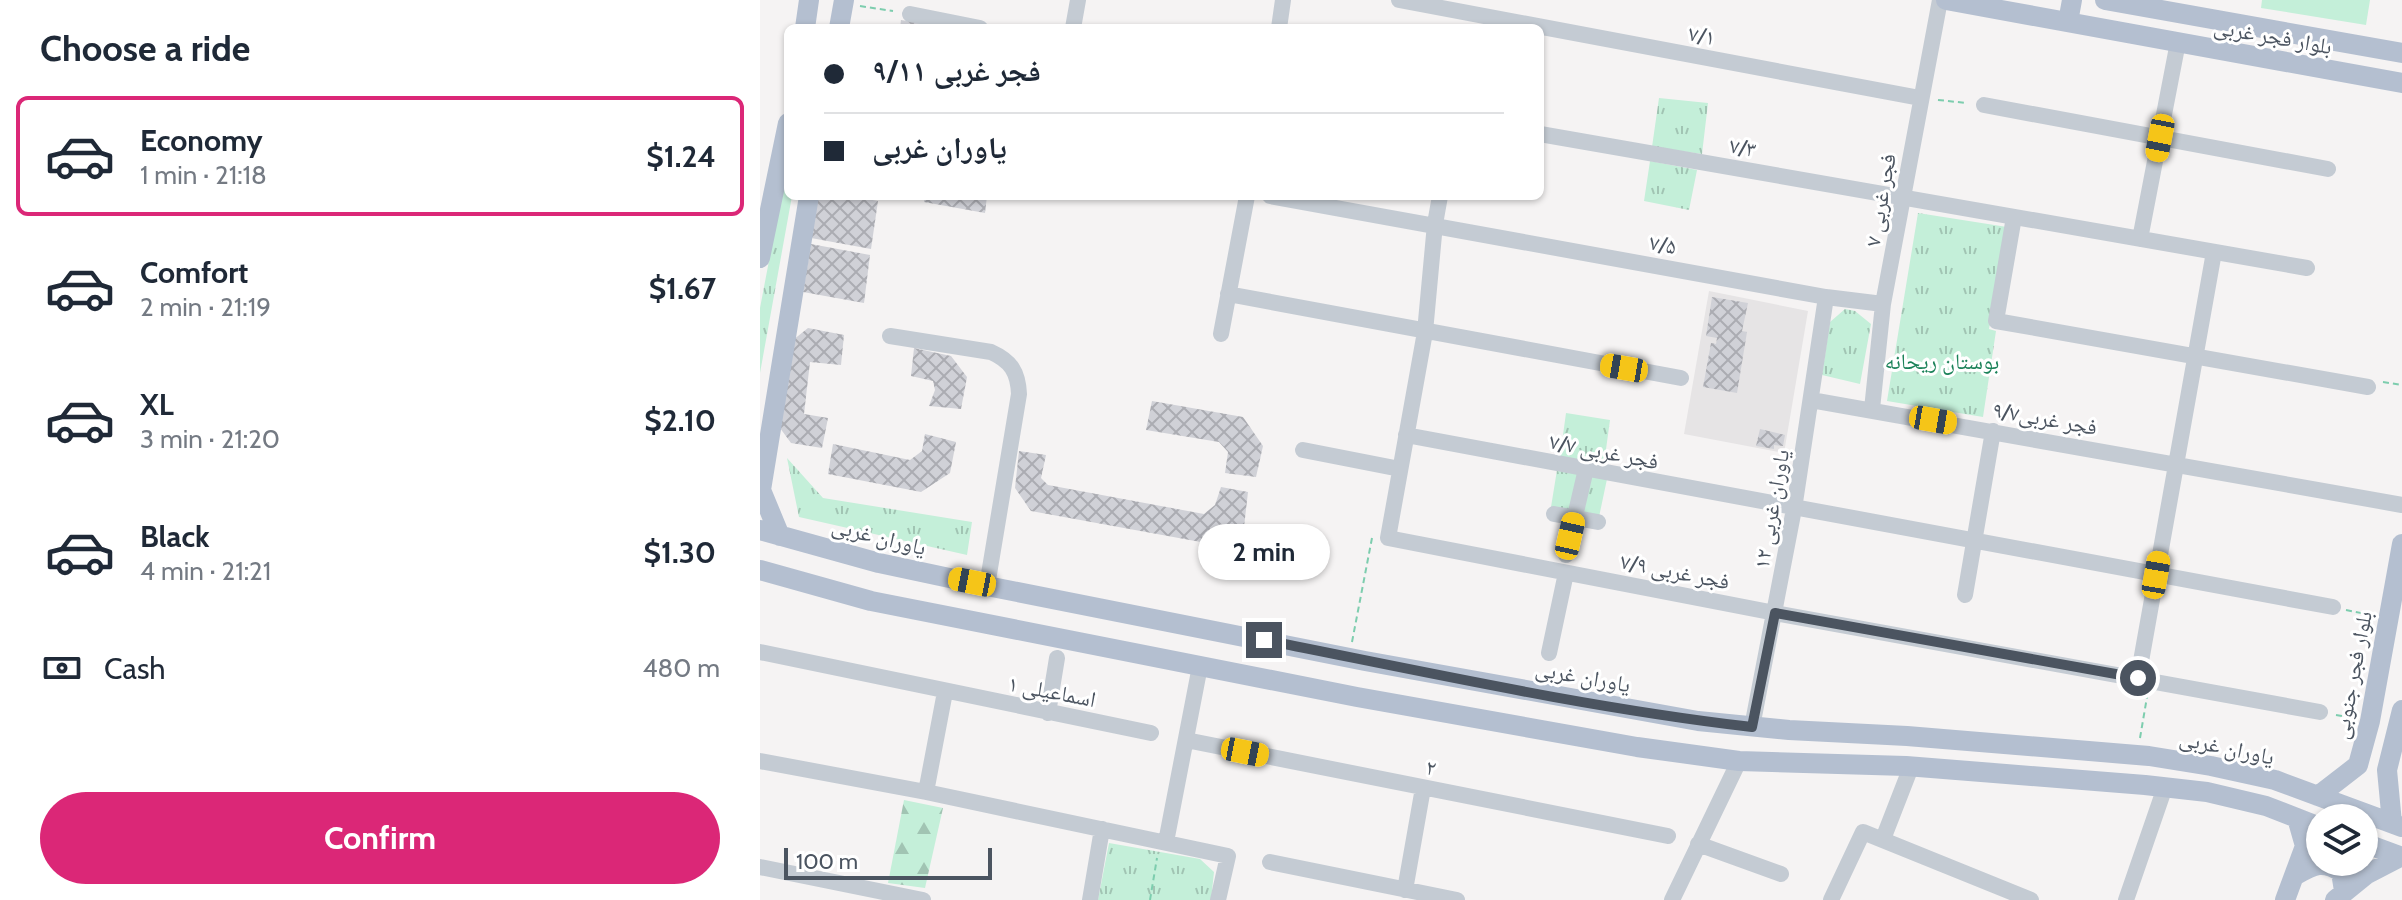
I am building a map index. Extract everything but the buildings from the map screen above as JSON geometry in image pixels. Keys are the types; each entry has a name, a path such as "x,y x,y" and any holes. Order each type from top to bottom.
{"main road":[{"path":"806,24 809,0"},
{"name":"بلوار فجر غربی","path":"1943,0 2402,82"},
{"path":"2068,22 2072,0"},
{"name":"بلوار فجر غربی","path":"2105,0 2185,7 2402,53"},
{"path":"840,24 844,2"},
{"path":"760,258 784,142"},
{"path":"770,533 761,490 765,434 808,200"},
{"name":"یاوران غربی","path":"770,533 879,563 987,586 1667,715 1752,727 2138,755 2211,766 2262,777 2397,825"},
{"name":"بلوار فجر جنوبی","path":"2318,796 2358,765 2370,721 2402,544"},
{"path":"760,570 871,601 1357,697 1606,741 1739,761 1911,767 2165,787 2266,806 2306,822"},
{"path":"1115,650 1121,612"},
{"path":"2397,825 2387,770 2402,710"},
{"path":"2002,774 2005,745"},
{"path":"2358,765 2364,772 2377,775 2387,770"},
{"path":"2285,900 2305,846 2297,818"},
{"path":"2378,848 2401,857"},
{"path":"2339,895 2401,857"},
{"path":"2296,875 2312,866 2328,864 2341,872 2339,895"}],"street":[{"path":"1074,24 1078,0"},
{"path":"1280,24 1283,0"},
{"name":"۷/۱","path":"1399,0 1474,21"},
{"name":"۷ فجر غربی","path":"1872,409 1883,304 1920,98 1943,0"},
{"path":"910,14 960,24"},
{"name":"۷/۱","path":"1544,33 1920,98"},
{"path":"2140,239 2178,42"},
{"path":"1984,105 2328,169"},
{"name":"۷/۳","path":"1544,135 2307,268"},
{"path":"1221,334 1246,200"},
{"name":"۷/۵","path":"1294,200 1826,297 1883,304"},
{"path":"1388,538 1425,332 1439,200"},
{"path":"2014,217 1996,321 2368,387"},
{"path":"2144,679 2156,575 2214,252"},
{"path":"1228,294 1681,378"},
{"name":"۱۲ یاوران غربی","path":"1752,727 1794,509 1826,297"},
{"path":"890,336 991,352 1004,358 1019,377 1019,394 987,586"},
{"name":"فجر غربی۹/۷","path":"1811,400 2402,505"},
{"path":"1965,595 1993,431"},
{"name":"۷/۷ فجر غربی","path":"1406,435 2333,607"},
{"path":"1303,450 1400,469"},
{"path":"1566,555 1586,469"},
{"path":"1554,514 1598,522"},
{"name":"۷/۹ فجر غربی","path":"1388,538 1775,613 2320,712"},
{"path":"1549,653 1566,573"},
{"name":"اسماعیلی ۱","path":"760,652 1151,733"},
{"path":"1048,713 1057,658"},
{"path":"1163,841 1200,666"},
{"path":"926,792 945,692"},
{"name":"۲","path":"1186,740 1668,836"},
{"path":"760,761 926,792 1228,856 1218,900"},
{"path":"1672,900 1739,761"},
{"path":"1883,839 1911,767"},
{"path":"2126,900 2165,787"},
{"path":"1405,890 1423,788"},
{"path":"1090,900 1102,829"},
{"path":"1831,900 1863,832 2007,895 2031,900"},
{"path":"1698,844 1781,874"},
{"path":"1270,862 1457,900"},
{"path":"760,867 923,900"}],"path":[{"path":"844,2 910,14"},
{"path":"1920,98 1984,105"},
{"path":"1350,657 1372,537 1388,538"},
{"path":"2333,607 2388,618"},
{"path":"2138,755 2144,679"},
{"path":"2320,712 2370,721"},
{"path":"1150,900 1163,841"}],"shaded area":[{"path":"1709,291 1808,311 1784,453 1684,434"}],"green space":[{"path":"2262,0 2370,0 2366,25 2261,8"},
{"path":"1659,98 1708,103 1702,154 1652,147"},
{"path":"1650,161 1697,170 1689,210 1644,201"},
{"path":"784,182 784,200 791,200 760,373 760,308"},
{"name":"بوستان ریحانه","path":"1918,213 2007,227 1989,329 1996,331 1983,417 1887,401"},
{"path":"1845,309 1855,311 1871,324 1860,384 1822,375 1830,322"},
{"path":"1566,413 1610,420 1604,464 1560,457"},
{"path":"787,458 823,498 972,522 967,555 799,517"},
{"path":"1557,470 1578,474 1571,511 1551,507"},
{"path":"1588,475 1607,479 1599,517 1580,513"},
{"path":"904,800 943,808 925,888 888,883"},
{"path":"1109,843 1200,859 1214,872 1211,900 1098,900"}],"route":[{"path":"1264,640 1698,721 1752,727 1775,613 2138,678"}]}
